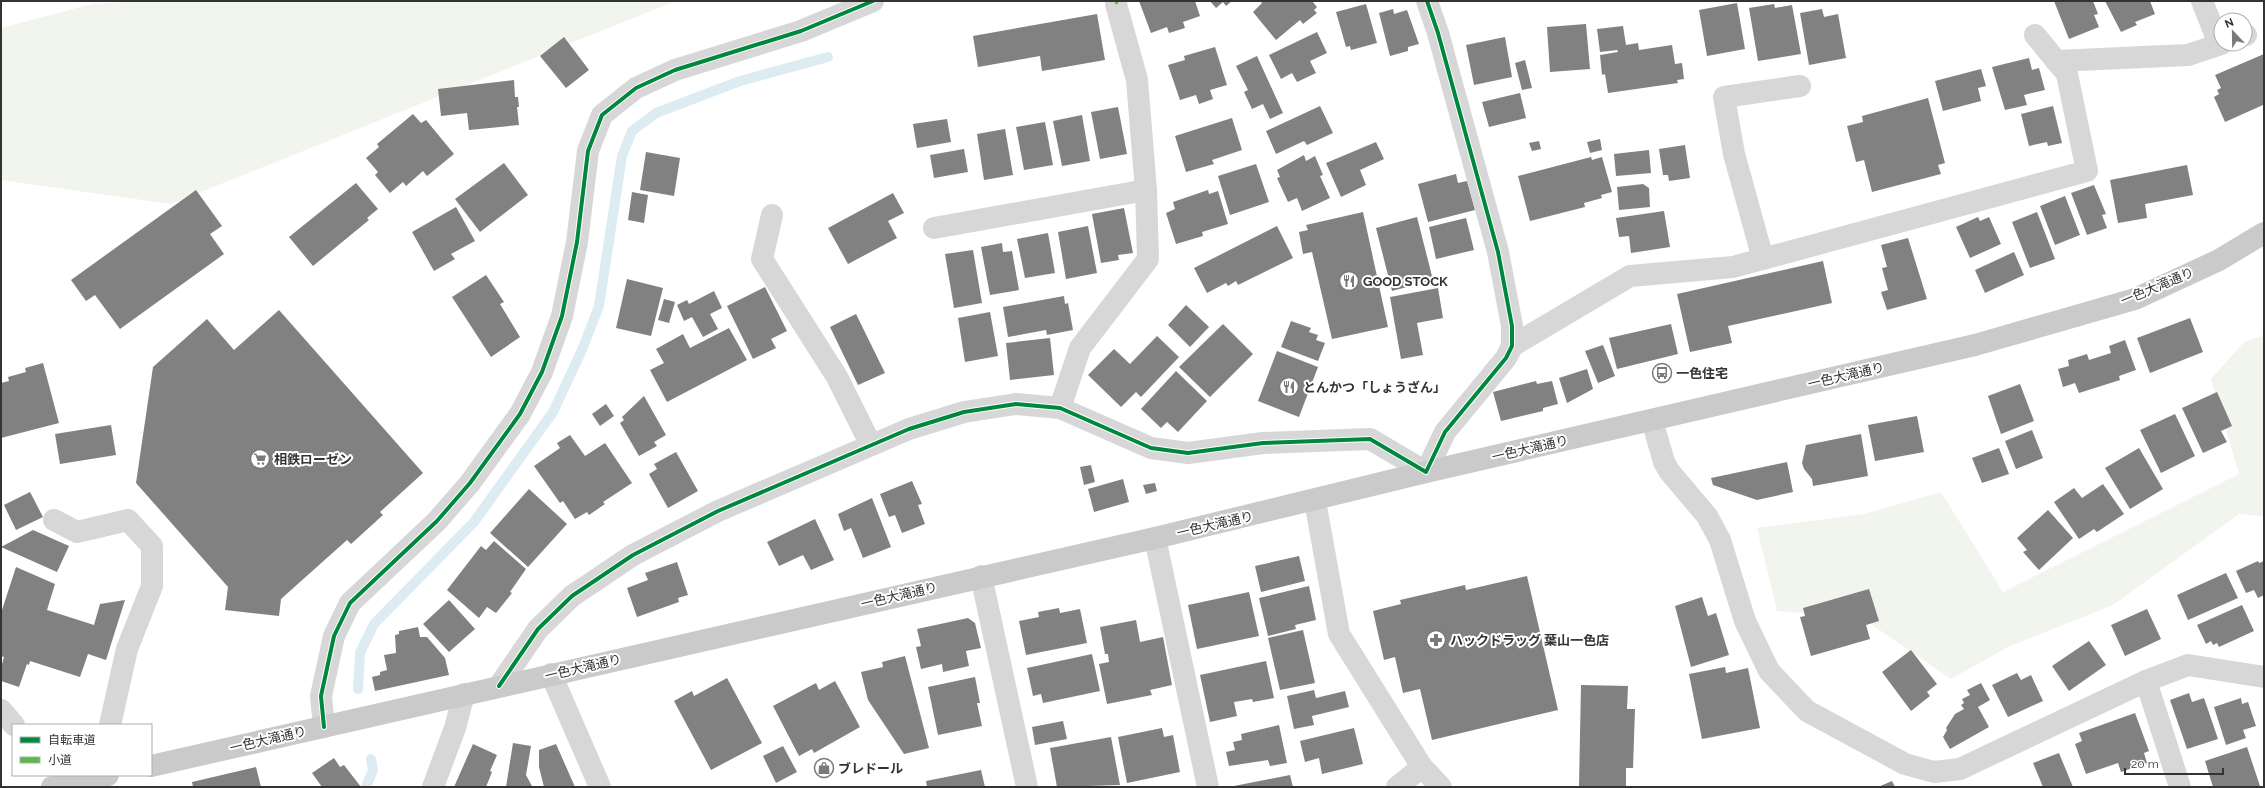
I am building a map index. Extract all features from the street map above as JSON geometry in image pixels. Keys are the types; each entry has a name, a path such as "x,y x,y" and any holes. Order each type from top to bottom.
{"main road":[{"name":"一色大滝通り","path":"152,766 981,576 1155,538 1315,501 1426,472 1975,345 2134,298 2219,260 2264,234"},
{"path":"58,782 102,776"}],"street":[{"path":"324,727 322,696 334,636 350,603 437,521 470,483 520,414 542,372 562,316 577,242 588,151 602,114 636,88 675,70 801,30 873,1"},
{"path":"499,686 538,629 572,596 633,555 718,511 909,429 964,412 1016,404 1060,408 1151,448 1188,453 1264,443 1370,439 1426,472 1445,432 1506,358 1512,346 1512,326 1498,252 1438,33 1427,1"},
{"path":"2202,1 2213,27"},
{"path":"1060,408 1080,348 1148,259 1146,190 1137,80 1116,4"},
{"path":"1512,346 1630,276 1733,267 2088,171 2067,74 2035,35"},
{"path":"2056,61 2188,55 2213,46"},
{"path":"1763,259 1734,154 1724,97 1800,86"},
{"path":"934,228 1146,190"},
{"path":"772,215 762,259 836,377 871,445"},
{"path":"1652,420 1664,462 1669,471 1707,516 1720,540 1745,621 1769,671 1807,711 1905,764 1938,780 2146,681 2188,665 2264,677"},
{"path":"1315,501 1339,634 1422,767 1441,787"},
{"path":"54,520 77,532 128,520 152,546 152,586 127,649 110,724"},
{"path":"1155,538 1208,787"},
{"path":"981,576 1027,787"},
{"path":"551,674 600,787"},
{"path":"2146,681 2180,787"},
{"path":"433,787 455,728 464,694"},
{"path":"1,710 13,724"},
{"path":"1397,787 1422,767"}],"shaded area":[{"path":"141,1 676,1 171,204 1,180 1,28 92,4"},
{"path":"2264,335 2264,516 2239,514 2113,605 2010,646 1951,679 1862,618 1777,611 1757,528 1864,514 1941,492 2003,592 2239,474 2211,379 2244,342"}],"building":[{"path":"1139,1 1195,1 1200,16 1183,22 1185,28 1169,33 1167,27 1151,33"},
{"path":"1210,1 1232,1 1226,6 1223,2 1216,8"},
{"path":"1260,1 1312,1 1317,7 1314,10 1317,13 1303,24 1300,20 1276,40 1253,12 1262,3"},
{"path":"2054,1 2093,1 2098,14 2094,15 2099,27 2069,39"},
{"path":"2105,1 2150,1 2155,14 2135,22 2137,25 2121,32"},
{"path":"1737,3 1745,49 1707,56 1699,10"},
{"path":"1366,4 1377,43 1351,50 1350,46 1346,47 1336,12"},
{"path":"1774,4 1775,8 1792,5 1801,54 1758,61 1749,8"},
{"path":"1393,9 1394,14 1407,10 1419,44 1408,47 1408,51 1390,56 1379,13"},
{"path":"1822,9 1824,17 1838,14 1846,58 1809,65 1800,13"},
{"path":"1097,14 1105,60 1042,71 1040,56 978,67 973,36"},
{"path":"1586,24 1590,69 1550,72 1547,27"},
{"path":"1623,26 1626,45 1638,43 1639,50 1672,45 1675,64 1682,63 1684,79 1677,80 1678,83 1608,93 1605,74 1602,75 1600,55 1618,52 1617,50 1600,52 1597,29"},
{"path":"1317,32 1327,53 1310,61 1316,73 1297,82 1292,73 1281,79 1269,55"},
{"path":"564,37 589,70 566,88 540,56"},
{"path":"1505,37 1512,77 1474,85 1466,45"},
{"path":"1215,47 1227,85 1210,90 1213,99 1199,104 1196,95 1180,100 1168,65 1185,60 1184,56"},
{"path":"2264,54 2263,105 2225,122 2214,97 2219,94 2217,90 2221,88 2215,75"},
{"path":"1257,56 1283,113 1270,119 1263,104 1252,109 1244,92 1248,90 1236,66"},
{"path":"2029,58 2032,70 2039,68 2045,90 2024,95 2027,105 2005,110 1992,67"},
{"path":"1525,60 1532,88 1522,90 1515,63"},
{"path":"1981,69 1986,86 1978,88 1981,101 1943,111 1935,81"},
{"path":"514,80 515,97 518,97 519,107 517,107 519,125 469,130 467,113 441,116 438,89"},
{"path":"1520,93 1526,118 1489,127 1482,102"},
{"path":"1928,98 1945,163 1938,165 1941,174 1872,192 1864,160 1856,162 1847,126 1863,122 1862,116"},
{"path":"1320,106 1333,133 1307,145 1304,141 1276,154 1266,131"},
{"path":"2053,106 2062,143 2048,146 2047,142 2029,146 2021,114"},
{"path":"1118,107 1127,154 1100,159 1091,112"},
{"path":"413,114 421,123 426,120 454,154 427,176 423,171 406,186 403,182 390,193 375,175 378,172 366,158 379,147 377,144"},
{"path":"1082,115 1090,161 1062,166 1053,121"},
{"path":"1232,118 1242,150 1212,160 1214,164 1186,172 1175,136"},
{"path":"947,119 951,142 917,148 913,124"},
{"path":"1045,122 1053,165 1024,170 1016,127"},
{"path":"1005,129 1013,175 984,180 977,134"},
{"path":"1600,139 1602,150 1590,153 1587,142"},
{"path":"1539,141 1541,149 1532,151 1529,143"},
{"path":"1376,142 1384,159 1360,170 1366,185 1341,197 1326,163"},
{"path":"1685,145 1690,178 1669,181 1668,175 1663,175 1659,149"},
{"path":"964,149 968,172 934,178 930,155"},
{"path":"1649,150 1651,173 1616,176 1614,154"},
{"path":"646,152 680,158 674,196 640,190"},
{"path":"1304,155 1306,161 1315,156 1323,175 1320,176 1330,198 1302,211 1297,198 1288,202 1277,178 1280,177 1277,170"},
{"path":"1591,157 1592,160 1602,157 1612,192 1601,195 1602,198 1584,203 1585,207 1530,221 1518,176"},
{"path":"504,163 528,195 480,232 455,199"},
{"path":"1256,164 1269,202 1230,215 1218,176"},
{"path":"2187,165 2193,195 2145,204 2147,218 2118,223 2110,180"},
{"path":"1456,174 1458,183 1467,181 1475,210 1428,222 1418,184"},
{"path":"356,183 378,209 367,218 369,220 313,266 289,237"},
{"path":"1643,184 1649,188 1650,207 1619,210 1617,187"},
{"path":"2094,185 2106,214 2102,215 2107,228 2087,235 2071,193"},
{"path":"196,190 222,226 210,234 224,254 120,329 95,295 86,301 71,280"},
{"path":"1208,190 1209,194 1218,191 1228,224 1202,232 1203,236 1176,244 1166,213 1175,209 1173,202"},
{"path":"632,192 648,195 644,223 628,220"},
{"path":"893,193 904,213 888,221 897,238 848,264 828,228"},
{"path":"2065,196 2080,235 2055,245 2040,206"},
{"path":"456,207 475,241 451,254 455,259 434,271 412,232"},
{"path":"1124,208 1133,253 1118,255 1119,260 1101,263 1092,214"},
{"path":"1664,211 1670,247 1631,253 1629,236 1619,237 1616,218"},
{"path":"1363,212 1388,327 1332,339 1312,252 1303,254 1299,232 1308,230 1306,225"},
{"path":"2037,212 2055,259 2030,268 2012,222"},
{"path":"1417,217 1433,280 1392,291 1376,228"},
{"path":"1978,217 1980,221 1989,217 2001,244 1970,258 1956,227"},
{"path":"1466,218 1474,250 1436,259 1429,227"},
{"path":"1088,226 1097,273 1066,279 1058,232"},
{"path":"1277,226 1293,258 1238,285 1236,281 1228,286 1226,283 1207,293 1194,268"},
{"path":"1048,233 1055,273 1025,278 1017,239"},
{"path":"1908,238 1927,299 1887,310 1881,292 1888,290 1882,268 1887,267 1881,245"},
{"path":"1002,243 1003,252 1012,251 1019,290 990,295 981,247"},
{"path":"973,250 982,303 954,308 945,254"},
{"path":"2014,252 2024,275 1985,293 1975,270"},
{"path":"1823,261 1832,303 1728,326 1732,343 1690,352 1677,294"},
{"path":"486,275 504,302 500,304 520,337 491,357 452,297"},
{"path":"627,279 663,288 651,336 616,328"},
{"path":"765,287 787,331 771,339 776,348 753,359 727,306"},
{"path":"1438,288 1443,318 1417,323 1423,355 1401,359 1390,297"},
{"path":"714,291 722,308 710,314 718,329 703,337 692,317 684,321 677,305 687,300 689,304"},
{"path":"1064,296 1065,304 1068,303 1073,330 1047,335 1046,330 1008,337 1003,307"},
{"path":"664,299 675,302 669,323 658,320"},
{"path":"1186,305 1209,327 1190,347 1168,325"},
{"path":"279,310 423,473 380,512 383,515 351,544 347,540 281,599 279,616 225,610 228,587 136,483 153,367 207,319 234,350"},
{"path":"990,312 998,356 965,362 958,318"},
{"path":"856,314 885,373 858,385 830,327"},
{"path":"2190,318 2203,352 2150,373 2137,338"},
{"path":"1291,321 1311,328 1309,332 1318,335 1316,340 1325,343 1318,361 1281,347"},
{"path":"1223,324 1253,354 1210,397 1179,367"},
{"path":"1671,324 1678,354 1617,369 1609,338"},
{"path":"729,328 747,360 667,402 650,370 664,363 656,349 683,334 690,348"},
{"path":"1157,336 1179,357 1141,397 1136,392 1121,407 1088,375 1114,349 1130,364"},
{"path":"1050,338 1054,375 1010,380 1006,343"},
{"path":"2125,340 2136,370 2119,376 2120,380 2079,393 2075,383 2063,387 2058,369 2069,366 2068,360 2087,354 2089,360 2111,353 2109,346"},
{"path":"1603,345 1615,376 1598,383 1585,351"},
{"path":"1277,351 1318,367 1299,417 1258,401"},
{"path":"43,363 59,423 1,438 1,383 9,381 8,377 26,372 25,368"},
{"path":"1587,369 1593,389 1567,403 1559,378"},
{"path":"1176,371 1207,401 1178,432 1167,422 1161,428 1141,409"},
{"path":"1536,381 1537,384 1552,381 1558,404 1543,408 1543,411 1501,421 1493,392"},
{"path":"2020,384 2034,421 2001,434 1988,396"},
{"path":"2217,392 2232,426 2221,431 2227,442 2203,453 2182,408"},
{"path":"644,396 666,435 654,442 657,446 639,456 620,423 624,420 622,417"},
{"path":"606,404 614,416 600,426 592,414"},
{"path":"2175,414 2195,456 2161,473 2140,430"},
{"path":"1917,416 1924,452 1875,461 1868,425"},
{"path":"111,425 116,455 60,464 55,434"},
{"path":"2032,430 2043,458 2016,469 2005,441"},
{"path":"1861,434 1868,476 1813,486 1812,479 1804,469 1802,463 1806,445"},
{"path":"570,435 585,456 605,443 632,483 603,502 605,504 589,515 587,512 575,519 563,501 560,503 534,466 560,448 557,443"},
{"path":"1999,448 2009,474 1982,483 1972,458"},
{"path":"2139,448 2163,489 2130,509 2105,468"},
{"path":"676,452 698,491 668,508 649,474 657,469 654,464"},
{"path":"1787,462 1793,492 1757,500 1713,485 1711,478"},
{"path":"1091,465 1095,482 1084,485 1080,467"},
{"path":"1123,479 1129,502 1094,512 1088,489"},
{"path":"912,481 922,504 918,505 925,524 902,533 895,515 889,517 880,494"},
{"path":"1155,483 1157,491 1146,494 1143,485"},
{"path":"2103,484 2124,514 2097,532 2094,529 2079,539 2054,502 2074,488 2082,498"},
{"path":"529,489 567,524 528,567 490,533"},
{"path":"30,492 43,517 16,530 4,505"},
{"path":"872,498 891,547 863,558 851,528 844,531 838,514"},
{"path":"2048,510 2073,538 2039,570 2023,552 2027,550 2017,538"},
{"path":"815,519 834,560 811,570 803,555 779,566 767,542"},
{"path":"33,530 69,546 57,572 1,547"},
{"path":"494,541 526,569 510,592 512,593 496,613 487,607 479,618 447,590 481,546 486,550"},
{"path":"1299,556 1305,581 1261,592 1255,566"},
{"path":"2258,561 2259,563 2264,561 2264,595 2258,598 2254,590 2246,593 2236,571"},
{"path":"677,562 688,595 678,598 679,602 637,617 627,588 648,580 645,573"},
{"path":"16,567 55,584 47,610 94,625 100,604 125,600 106,660 88,654 80,677 30,661 29,665 27,664 19,687 1,681 1,668 4,657 1,656 1,613"},
{"path":"2226,573 2238,598 2188,620 2177,595"},
{"path":"1527,576 1558,710 1432,740 1420,689 1403,693 1395,657 1384,660 1373,611 1401,604 1400,600 1465,585 1466,590"},
{"path":"1309,586 1316,620 1295,625 1296,629 1268,636 1259,598"},
{"path":"1869,589 1879,621 1866,625 1870,639 1811,656 1800,617 1805,616 1803,608"},
{"path":"1249,592 1259,636 1197,649 1188,605"},
{"path":"1702,597 1708,616 1716,613 1729,655 1691,667 1675,606"},
{"path":"449,600 475,629 449,652 423,624"},
{"path":"2242,605 2254,631 2219,647 2217,643 2213,645 2211,641 2206,644 2197,625"},
{"path":"1059,608 1060,613 1080,609 1087,643 1026,655 1019,621 1039,617 1038,612"},
{"path":"2147,609 2161,639 2125,656 2111,625"},
{"path":"968,618 975,623 981,648 966,651 969,666 943,672 942,664 921,669 916,647 921,646 917,629"},
{"path":"1136,620 1140,642 1163,637 1172,685 1150,690 1152,695 1107,704 1099,664 1109,662 1108,654 1105,654 1100,627"},
{"path":"418,627 420,637 427,637 445,658 449,675 375,691 372,677 380,675 380,672 387,670 384,655 396,653 395,635 399,634 399,631"},
{"path":"1303,630 1315,683 1280,690 1268,638"},
{"path":"2089,641 2106,665 2069,691 2052,666"},
{"path":"1911,650 1937,684 1927,692 1930,696 1911,711 1882,672"},
{"path":"1092,654 1100,691 1043,703 1041,694 1033,696 1027,668"},
{"path":"905,656 929,748 904,754 868,700 861,672 883,667 882,662"},
{"path":"1266,661 1274,698 1253,702 1252,699 1234,702 1237,716 1210,722 1200,675"},
{"path":"1725,667 1726,673 1748,668 1760,728 1702,739 1689,674"},
{"path":"2017,673 2021,680 2031,675 2043,701 2008,717 1992,685"},
{"path":"975,677 980,703 977,703 982,726 938,735 928,687"},
{"path":"727,678 762,743 711,770 674,701 692,691 694,696"},
{"path":"835,681 860,727 814,753 812,749 799,756 773,706 816,683 819,690"},
{"path":"1981,683 1990,700 1978,707 1989,727 1950,749 1943,737 1947,730 1946,728 1955,714 1964,709 1961,705 1964,703 1962,699 1970,695 1967,690"},
{"path":"1581,685 1628,686 1627,709 1635,709 1633,768 1626,768 1626,787 1579,787"},
{"path":"1314,690 1316,698 1345,691 1349,707 1312,716 1314,725 1294,729 1287,696"},
{"path":"2189,693 2192,702 2204,698 2218,739 2187,749 2170,700"},
{"path":"2241,698 2242,704 2248,702 2256,726 2243,730 2246,738 2226,745 2214,707"},
{"path":"2135,713 2149,751 2144,753 2147,763 2121,772 2118,763 2086,774 2075,744 2082,741 2079,733"},
{"path":"1063,721 1067,739 1035,745 1032,727"},
{"path":"1279,725 1287,763 1270,766 1268,760 1229,766 1226,752 1235,750 1233,742 1242,740 1241,734"},
{"path":"1162,728 1164,737 1173,735 1180,772 1127,783 1118,737"},
{"path":"1354,728 1363,764 1322,774 1319,758 1305,762 1300,741"},
{"path":"1111,737 1120,785 1057,787 1050,748"},
{"path":"513,743 531,746 526,775 532,786 506,787"},
{"path":"473,744 497,755 490,771 492,772 486,787 454,787"},
{"path":"556,744 575,787 544,787 539,767 539,750"},
{"path":"783,746 797,772 776,783 763,756"},
{"path":"2247,747 2260,786 2213,787 2205,761"},
{"path":"2059,753 2073,787 2043,787 2033,763"},
{"path":"334,758 340,767 344,765 361,787 322,787 312,773"},
{"path":"256,767 261,787 193,787 192,782"},
{"path":"981,770 985,787 927,787 926,781"},
{"path":"1290,775 1293,787 1234,787 1234,786"},
{"path":"1892,781 1895,787 1878,787"}],"waterway":[{"path":"358,689 360,653 374,624 474,522 553,412 582,350 599,306 622,156 632,131 656,113 740,81 828,57"},
{"path":"366,787 373,770 371,759"}],"cycle path":[{"path":"324,727 321,696 334,636 350,603 437,521 470,483 520,414 542,372 562,316 577,242 588,151 602,115 636,88 675,70 801,31 873,1"},
{"path":"499,686 538,629 572,596 633,555 718,511 909,429 964,412 1016,404 1060,408 1151,448 1188,453 1263,443 1370,439 1426,472 1445,432 1506,358 1512,346 1512,326 1498,252 1438,33 1427,1"}],"place":[{"name":"GOOD STOCK","path":"1349,281"},
{"name":"一色住宅","path":"1662,373"},
{"name":"とんかつ「しょうざん」","path":"1289,387"},
{"name":"相鉄ローゼン","path":"260,459"},
{"name":"ハックドラッグ 葉山一色店","path":"1436,640"},
{"name":"ブレドール","path":"824,768"}]}
